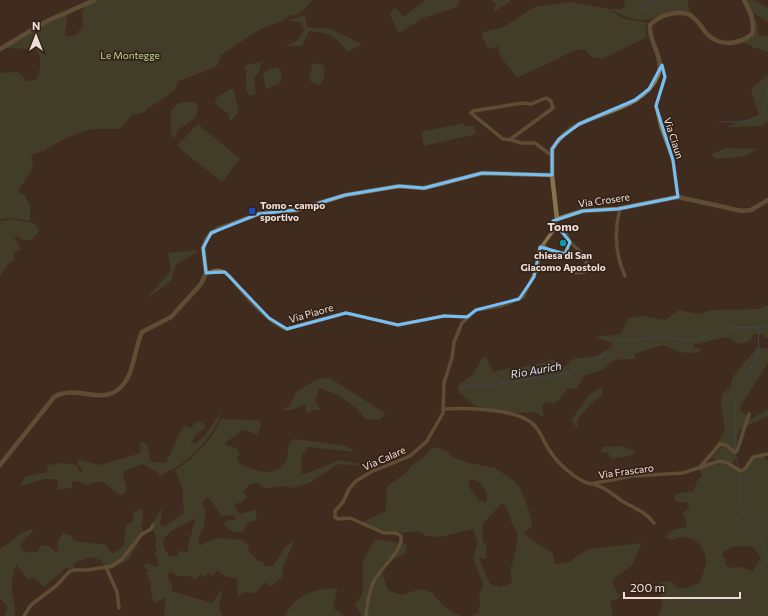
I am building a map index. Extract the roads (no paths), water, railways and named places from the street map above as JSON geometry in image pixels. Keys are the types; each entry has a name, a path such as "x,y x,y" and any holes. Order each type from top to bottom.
{"street":[{"path":"0,49 47,21 95,0"},
{"path":"576,273 585,272 587,258 570,242 566,234 558,228 552,175 552,149 568,131 579,124 635,100 649,89 658,75 659,65 657,51 649,33 650,25 657,19 679,13 690,16 708,35 718,42 738,43 752,34 754,25 752,16 744,0"},
{"name":"Via Ciaun","path":"659,65 662,65 665,77 656,106 660,127 673,160 678,197"},
{"path":"512,140 514,134 553,108 552,102 546,98 531,104 522,103 473,111 471,113 503,139 521,143 534,143 551,154"},
{"path":"0,465 54,397 60,394 73,392 101,396 112,393 123,385 128,378 142,332 171,317 201,284 206,273 203,248 206,240 212,232 258,214 272,211 296,210 345,195 399,186 424,188 482,173 552,175"},
{"path":"678,197 742,211 751,210 768,200"},
{"name":"Via Crosere","path":"557,219 583,211 620,209 678,197"},
{"path":"620,209 615,233 619,264 625,276"},
{"path":"445,409 444,383 452,358 454,342 459,329 467,317 476,310 501,306 523,297 538,269 542,246 553,231 558,228"},
{"path":"542,246 565,254 570,242"},
{"name":"Via Piaore","path":"206,273 218,270 225,272 269,318 282,328 286,329 346,313 398,325 444,316 467,317"},
{"name":"Via Frascaro","path":"445,409 480,408 525,418 534,425 550,452 578,478 590,484 633,476 683,473 713,462 723,461 740,471 745,469 753,457 768,454"},
{"name":"Via Calare","path":"366,616 373,582 402,540 401,536 396,533 384,533 350,518 335,518 335,513 343,502 349,489 356,481 371,472 410,456 423,446 442,417 445,409"},
{"path":"700,467 720,444 726,445 734,452 737,451 749,414"},
{"path":"590,484 606,488 621,500 646,514 654,523"},
{"path":"24,616 31,605 56,586 69,572 74,570 87,570 112,566 122,558 138,537 150,530 153,525"},
{"path":"106,567 117,592 119,608"}],"waterway":[{"path":"642,10 656,0"},
{"path":"719,122 744,121 757,118 764,110 768,88"},
{"name":"Rio Aurich","path":"461,386 494,385 537,377 554,377 579,369 604,354 617,341 661,337 694,341 725,328 768,327"},
{"path":"735,449 735,405 743,383 758,354 759,328"},
{"path":"735,453 739,469"},
{"path":"739,472 741,508 746,518 758,531 768,562"}],"place":[{"name":"Tomo - campo sportivo","path":"252,211"},
{"name":"chiesa di San Giacomo Apostolo","path":"563,243"}],"district":[{"name":"Tomo","path":"563,227"}],"park label":[{"name":"Le Montegge","path":"130,55"}]}
